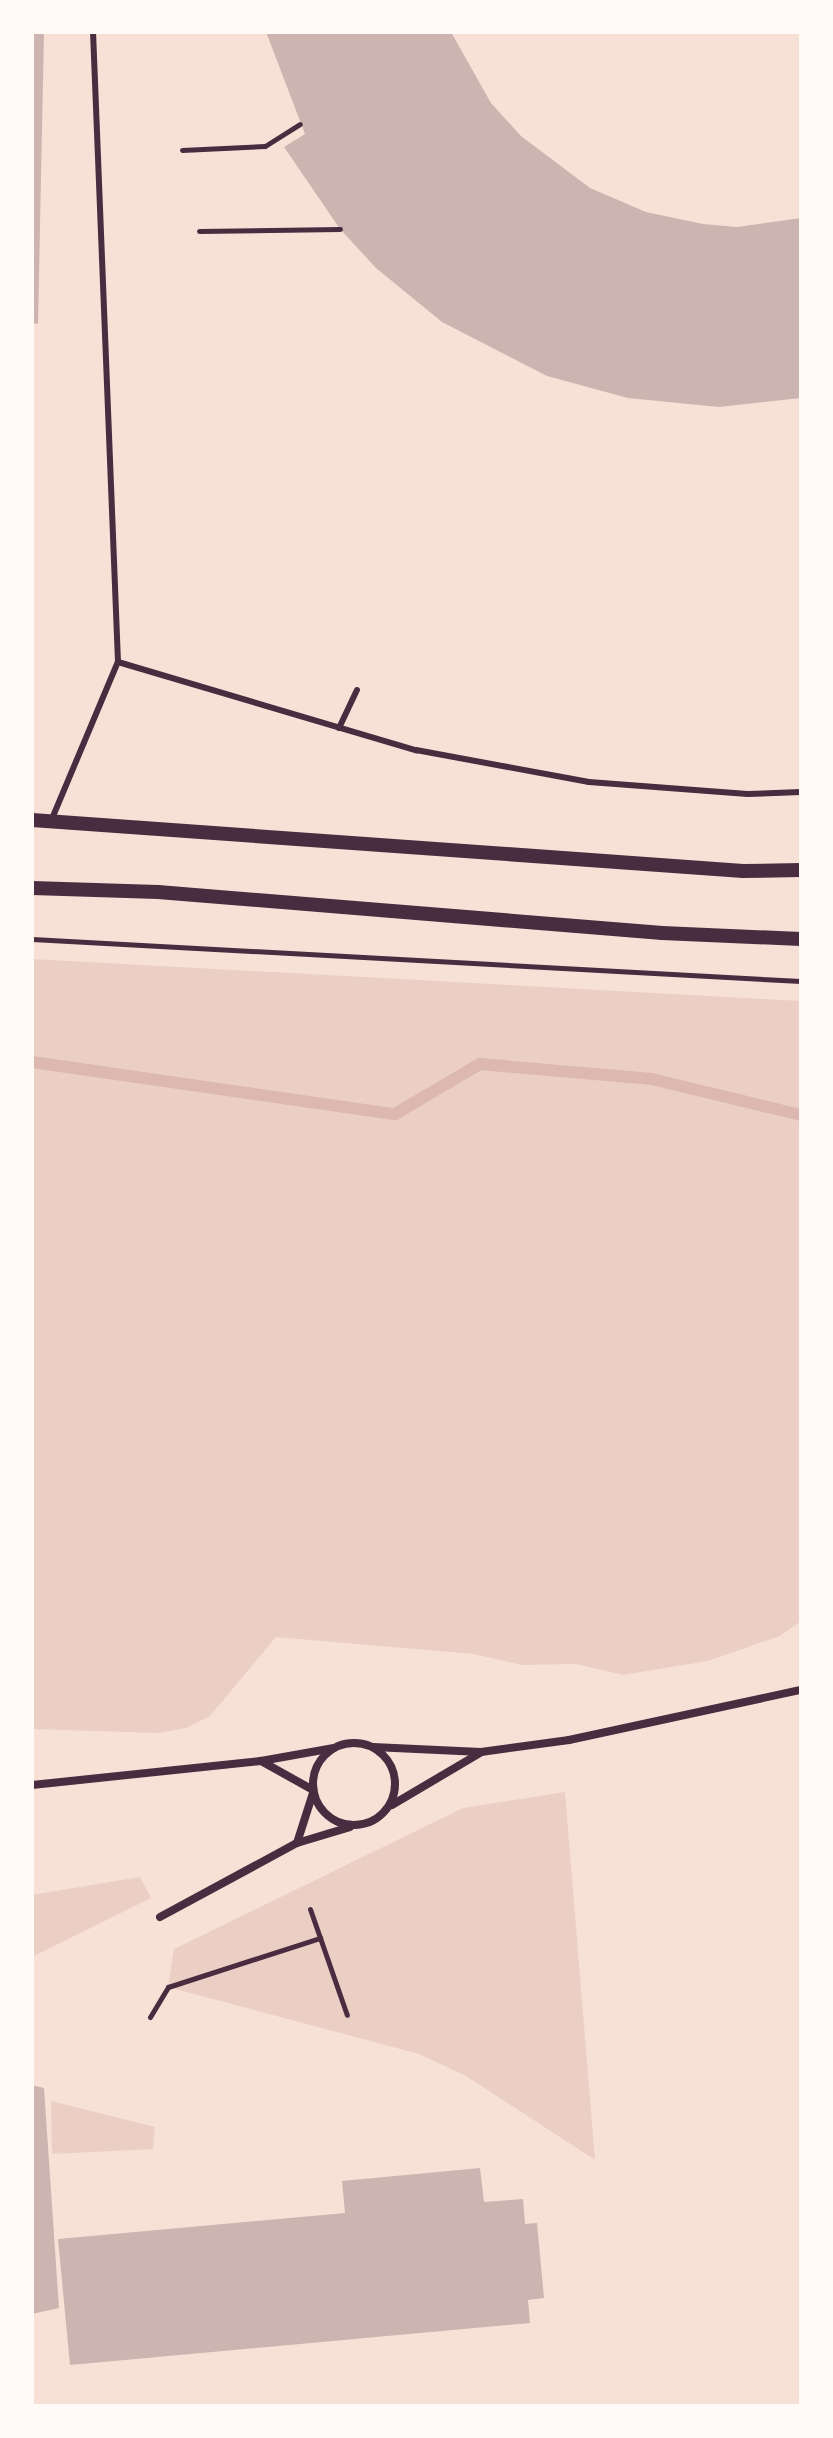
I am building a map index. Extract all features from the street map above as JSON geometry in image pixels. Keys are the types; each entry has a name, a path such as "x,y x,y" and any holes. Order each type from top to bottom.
{"street":[{"path":"32,820 743,871 801,870"},
{"path":"32,888 158,892 662,933 801,939"},
{"path":"32,1785 261,1761 360,1743 373,1747 481,1752 569,1740 801,1690"},
{"path":"160,1917 297,1843 381,1817 395,1793 392,1766 373,1747"},
{"path":"297,1843 313,1792 316,1767 334,1748"},
{"path":"390,1806 481,1752"},
{"path":"261,1761 313,1792 328,1817 355,1826"}],"lane":[{"path":"51,821 118,662 93,32"},
{"path":"118,662 416,750 589,782 748,794 801,792"},
{"path":"339,728 357,690"}],"path":[{"path":"182,150 265,146 300,124"},
{"path":"199,231 340,229"},
{"path":"32,939 801,981"},
{"path":"310,1909 347,2015"},
{"path":"150,2017 168,1987 320,1938"}],"shaded area":[{"path":"32,959 801,1001 801,1621 780,1636 708,1661 623,1675 576,1664 522,1665 473,1654 276,1637 210,1716 186,1728 158,1733 32,1729"},
{"path":"565,1792 595,2160 466,2076 419,2054 168,1987 174,1949 463,1808"},
{"path":"140,1877 151,1898 32,1957 32,1895"},
{"path":"51,2101 155,2127 153,2149 52,2154"}],"building":[{"path":"32,32 44,32 38,324 32,323"},
{"path":"266,32 451,32 491,103 521,136 590,188 646,212 703,224 737,227 801,218 801,398 719,407 628,398 547,376 442,322 376,268 340,229 284,147 305,134"},
{"path":"32,2085 44,2088 59,2308 32,2314"},
{"path":"480,2168 484,2202 523,2199 525,2224 537,2223 544,2298 528,2300 530,2323 70,2365 58,2239 345,2213 342,2181"}],"waterway":[{"path":"32,1062 395,1114 480,1064 652,1079 801,1115"}]}
